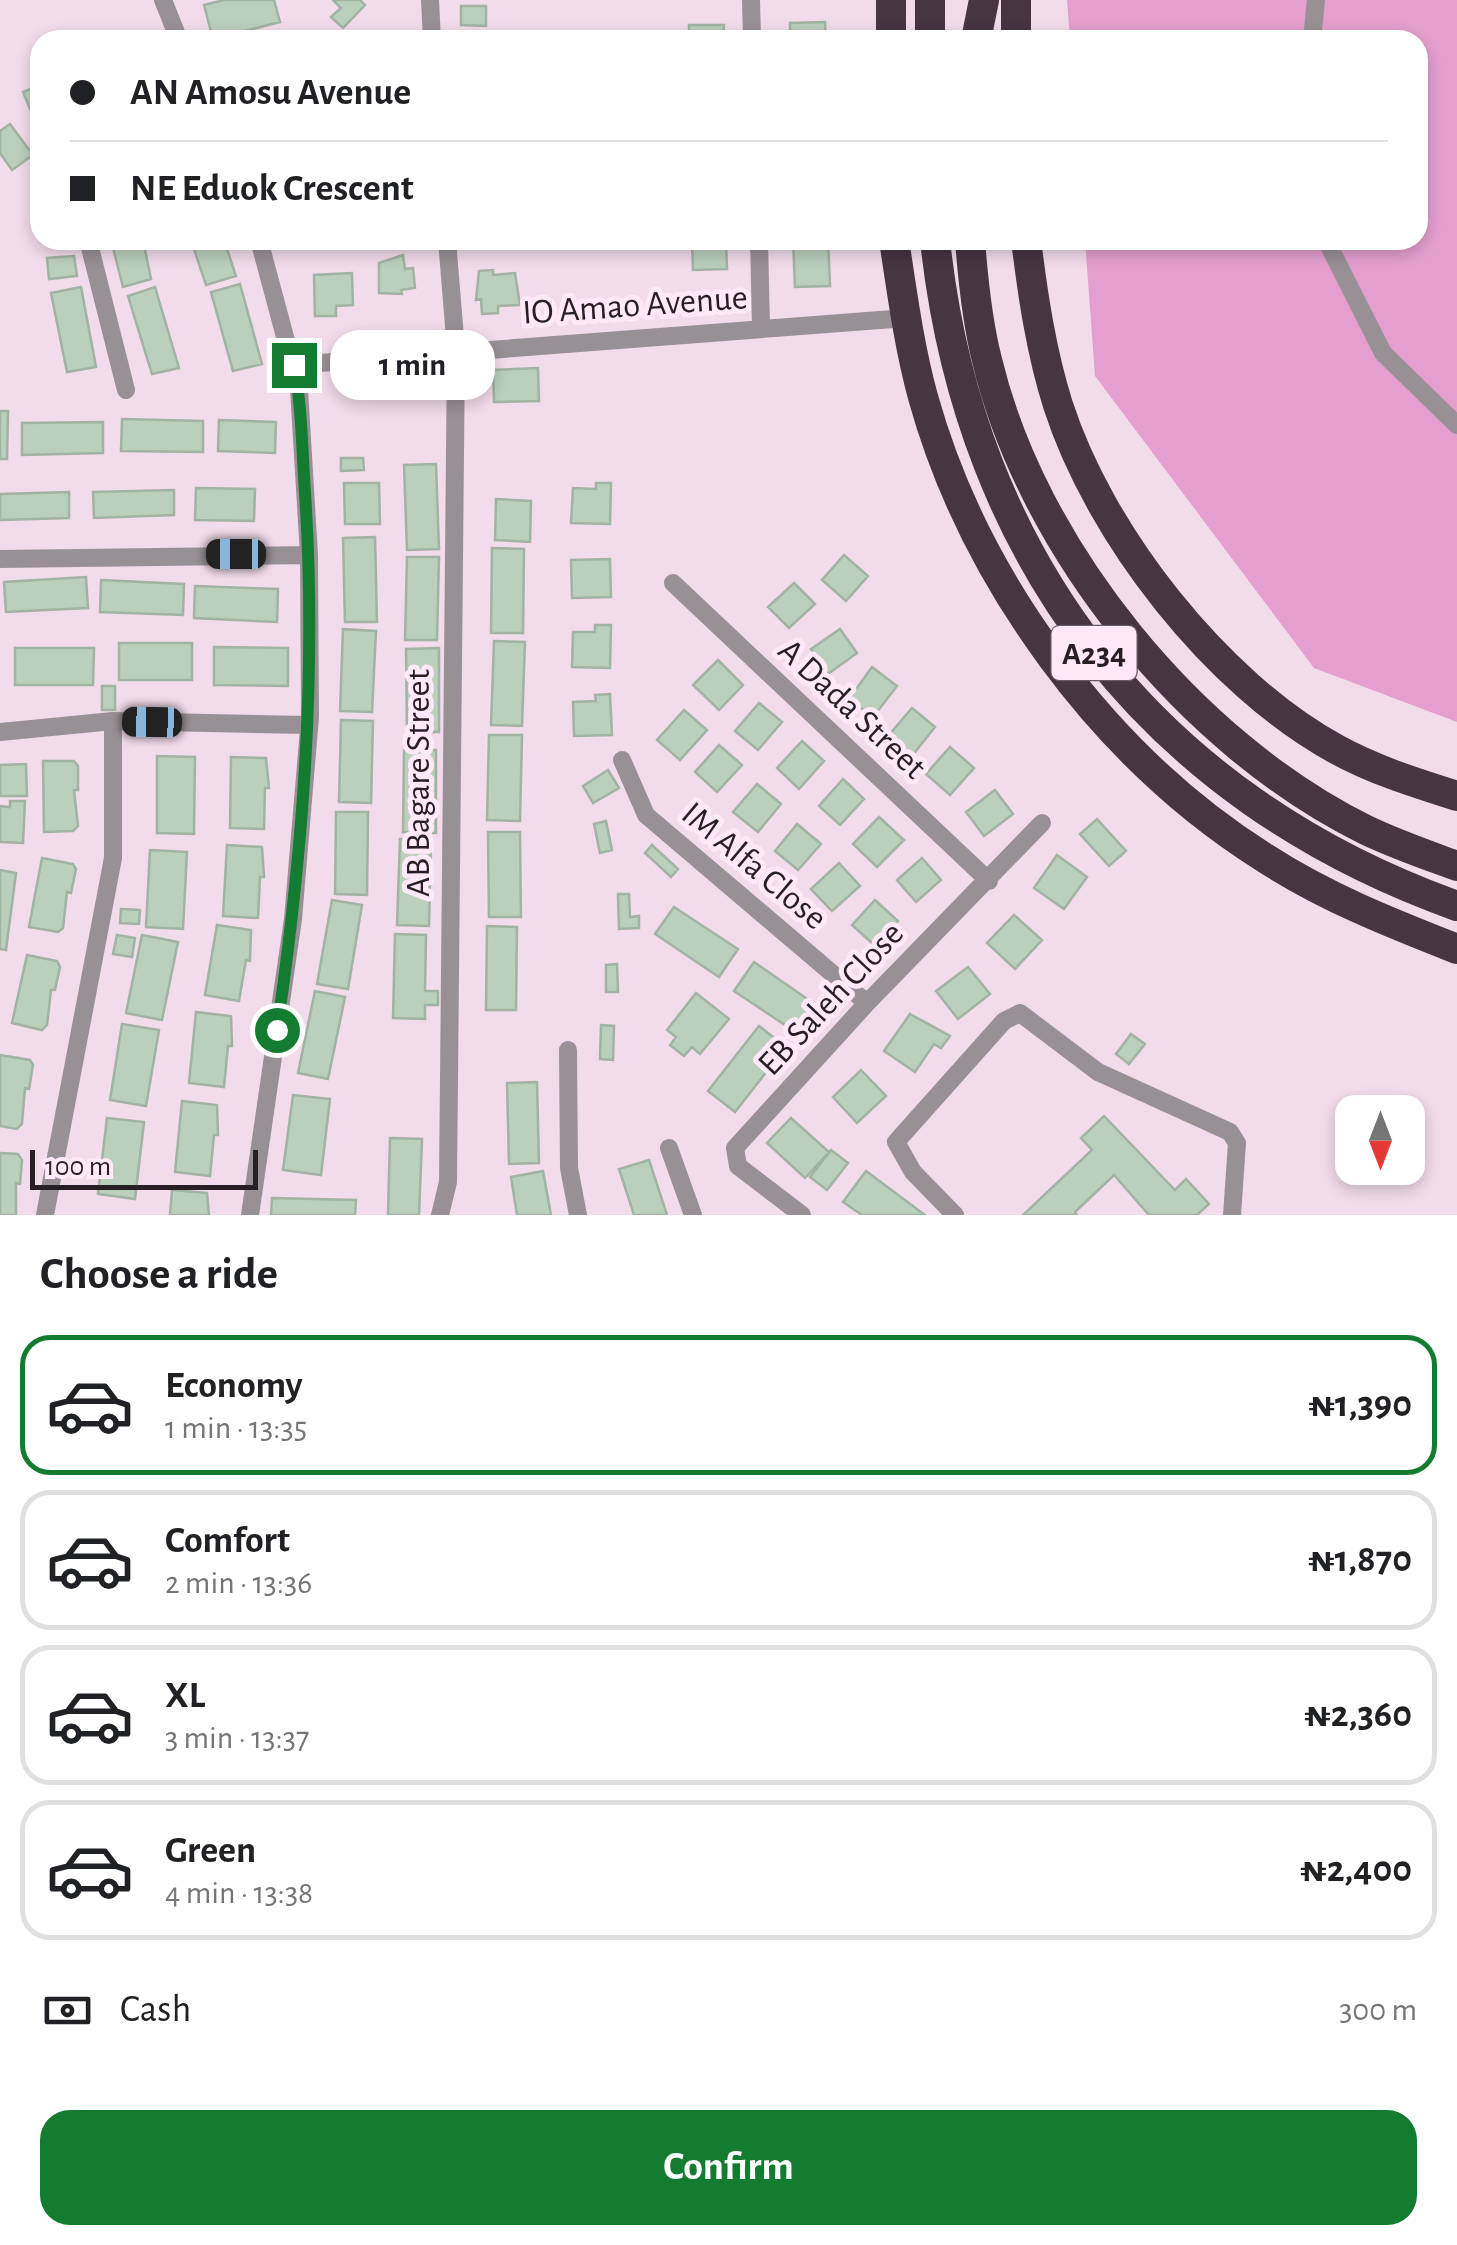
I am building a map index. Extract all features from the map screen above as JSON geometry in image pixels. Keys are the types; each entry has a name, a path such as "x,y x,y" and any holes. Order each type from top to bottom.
{"highway":[{"path":"891,0 891,30"},
{"path":"930,0 930,30"},
{"path":"962,0 962,30"},
{"path":"978,30 984,0"},
{"path":"1016,0 1016,30"},
{"path":"896,250 924,399 961,496 1024,616 1092,704 1180,797 1263,858 1325,892 1457,949"},
{"name":"A234","path":"937,250 954,363 979,448 1046,580 1085,642 1127,692 1257,807 1326,851 1457,906"},
{"name":"A234","path":"971,250 986,360 1011,437 1058,532 1112,613 1163,676 1233,741 1305,794 1365,830 1457,866"},
{"path":"1027,250 1034,306 1060,409 1095,490 1170,603 1261,696 1334,748 1390,774 1457,796"}],"street":[{"path":"163,0 175,30"},
{"path":"430,0 432,30"},
{"path":"751,0 752,30"},
{"path":"1313,30 1316,0"},
{"path":"91,250 126,390"},
{"path":"250,1215 293,919 309,725 309,555 294,365 262,250"},
{"name":"AB Bagare Street","path":"440,1215 448,1182 456,350 448,250"},
{"path":"759,250 761,327"},
{"path":"1331,250 1383,353 1457,424"},
{"name":"IO Amao Avenue","path":"294,365 906,318"},
{"path":"0,558 309,555"},
{"name":"A Dada Street","path":"674,583 989,881"},
{"path":"0,732 113,721 309,725"},
{"path":"45,1215 112,858 113,721"},
{"name":"IM Alfa Close","path":"622,760 646,815 867,1003"},
{"name":"EB Saleh Close","path":"802,1215 738,1166 734,1148 867,1003 1042,823"},
{"path":"955,1215 913,1172 896,1142 1004,1021 1020,1014 1098,1072 1230,1132 1236,1143 1232,1215"},
{"path":"568,1050 569,1168 578,1215"},
{"path":"669,1148 692,1215"}],"shaded area":[{"path":"1067,0 1457,0 1457,722 1314,668 1095,376 1086,250 1428,250 1428,30 1069,30"}],"building":[{"path":"224,0 274,0 280,22 248,30 211,30 204,5"},
{"path":"333,0 360,0 365,5 343,28 331,17 341,8"},
{"path":"461,6 486,6 486,26 461,25"},
{"path":"825,22 825,30 790,30 790,23"},
{"path":"689,25 724,25 724,30 689,30"},
{"path":"30,89 30,109 23,92"},
{"path":"10,124 30,151 30,157 12,170 0,153 0,131"},
{"path":"114,250 145,250 151,279 123,287"},
{"path":"194,250 227,250 236,276 206,285"},
{"path":"692,250 726,250 727,269 693,270"},
{"path":"793,250 828,250 830,286 795,287"},
{"path":"403,255 405,269 413,268 415,288 401,290 402,294 379,293 379,263"},
{"path":"74,256 77,276 49,279 47,258"},
{"path":"493,270 493,275 515,273 520,305 498,306 498,313 482,314 481,299 476,300 479,271"},
{"path":"352,273 353,305 336,306 336,316 315,316 314,275"},
{"path":"240,284 262,364 233,371 211,292"},
{"path":"81,287 96,367 67,372 51,293"},
{"path":"155,287 179,368 152,374 128,296"},
{"path":"538,368 539,401 494,402 493,370"},
{"path":"0,411 8,411 7,459 0,459"},
{"path":"122,419 203,421 203,452 121,451"},
{"path":"219,420 276,422 275,453 218,451"},
{"path":"103,422 103,453 22,455 22,423"},
{"path":"341,458 363,458 364,470 341,471"},
{"path":"436,464 439,549 407,550 404,465"},
{"path":"344,483 379,483 380,524 345,524"},
{"path":"596,483 611,483 610,524 571,523 573,488 596,489"},
{"path":"196,488 255,489 254,521 195,520"},
{"path":"174,490 174,515 94,518 93,492"},
{"path":"69,492 69,518 0,520 0,494"},
{"path":"496,499 531,501 530,542 495,540"},
{"path":"375,537 377,622 345,622 343,538"},
{"path":"492,548 524,549 523,633 491,633"},
{"path":"844,555 868,576 846,601 822,580"},
{"path":"407,557 439,557 437,640 405,640"},
{"path":"610,559 611,597 572,598 571,560"},
{"path":"86,577 88,608 6,612 4,582"},
{"path":"101,580 184,584 183,615 100,612"},
{"path":"794,583 815,604 789,628 768,607"},
{"path":"195,586 278,589 277,622 194,618"},
{"path":"595,625 611,625 610,668 572,667 573,632 595,632"},
{"path":"343,629 376,631 372,712 340,711"},
{"path":"840,629 857,653 828,674 811,649"},
{"path":"494,641 525,642 522,726 491,725"},
{"path":"119,643 192,643 192,680 119,680"},
{"path":"214,647 288,648 288,686 214,685"},
{"path":"15,648 94,648 93,685 15,685"},
{"path":"439,648 439,732 407,732 406,649"},
{"path":"718,660 743,685 719,710 693,685"},
{"path":"872,667 897,686 873,717 849,699"},
{"path":"102,686 115,686 115,710 102,710"},
{"path":"610,694 612,735 574,736 573,702 596,701 595,695"},
{"path":"759,703 782,722 758,750 735,731"},
{"path":"912,708 935,727 912,756 888,736"},
{"path":"684,710 707,730 680,760 657,740"},
{"path":"341,720 373,721 371,803 339,802"},
{"path":"489,735 522,735 520,821 487,820"},
{"path":"802,741 824,761 799,789 777,768"},
{"path":"719,745 742,765 717,792 695,772"},
{"path":"950,747 974,768 950,795 926,774"},
{"path":"404,750 436,750 436,833 403,832"},
{"path":"157,756 195,757 194,834 157,833"},
{"path":"231,757 266,758 269,788 265,788 264,829 230,828"},
{"path":"43,761 74,761 78,766 78,790 74,790 78,826 73,831 44,832"},
{"path":"26,764 27,796 0,796 0,765"},
{"path":"608,770 619,788 593,803 583,786"},
{"path":"843,779 864,799 840,825 819,806"},
{"path":"757,784 781,804 758,832 733,812"},
{"path":"995,790 1013,814 984,836 966,812"},
{"path":"10,801 25,801 23,843 0,842 0,806 10,807"},
{"path":"336,812 368,812 367,895 335,894"},
{"path":"879,817 904,840 877,867 853,844"},
{"path":"1097,819 1126,851 1109,866 1080,834"},
{"path":"606,821 612,850 600,853 594,824"},
{"path":"797,824 821,844 798,870 775,851"},
{"path":"488,832 520,832 521,917 489,917"},
{"path":"400,839 431,840 429,926 397,925"},
{"path":"227,845 262,847 264,877 260,877 258,918 223,916"},
{"path":"652,845 678,869 671,877 645,853"},
{"path":"150,850 187,852 183,929 146,927"},
{"path":"1057,855 1087,877 1064,909 1034,888"},
{"path":"42,858 73,864 76,869 71,893 67,892 63,928 58,932 29,927"},
{"path":"922,858 941,880 916,902 897,880"},
{"path":"839,863 860,886 832,911 811,889"},
{"path":"0,870 16,873 6,950 0,949"},
{"path":"618,894 629,894 630,917 639,916 639,928 619,929"},
{"path":"332,900 362,905 348,989 317,984"},
{"path":"875,900 898,921 875,946 852,925"},
{"path":"674,907 738,949 719,977 655,934"},
{"path":"121,909 140,910 139,924 120,923"},
{"path":"1014,915 1042,940 1015,969 987,943"},
{"path":"217,925 251,930 250,961 246,960 239,1001 205,995"},
{"path":"487,926 517,927 516,1010 486,1010"},
{"path":"395,934 426,935 425,991 438,991 438,1005 425,1005 425,1019 393,1018"},
{"path":"117,935 135,938 132,957 113,954"},
{"path":"142,935 178,942 162,1020 126,1013"},
{"path":"27,955 57,961 60,967 55,990 51,990 47,1025 42,1030 12,1023"},
{"path":"754,962 816,1005 797,1033 734,991"},
{"path":"617,964 618,992 606,992 606,965"},
{"path":"968,967 990,994 958,1019 936,991"},
{"path":"315,991 345,997 328,1079 298,1073"},
{"path":"696,993 729,1019 700,1054 692,1047 684,1056 670,1045 676,1037 667,1030"},
{"path":"196,1012 231,1016 232,1046 228,1046 224,1087 189,1083"},
{"path":"910,1014 950,1036 941,1048 934,1044 915,1072 884,1051"},
{"path":"122,1024 159,1030 146,1106 110,1100"},
{"path":"601,1025 614,1026 613,1060 600,1059"},
{"path":"759,1026 786,1047 735,1112 708,1091"},
{"path":"1131,1034 1145,1044 1129,1064 1116,1054"},
{"path":"0,1055 30,1060 33,1065 29,1089 25,1088 22,1124 17,1129 0,1126"},
{"path":"861,1070 886,1096 857,1123 833,1097"},
{"path":"537,1082 539,1163 509,1164 507,1083"},
{"path":"293,1095 330,1099 321,1175 283,1170"},
{"path":"182,1101 217,1105 218,1135 214,1135 210,1176 175,1172"},
{"path":"1104,1116 1175,1190 1186,1179 1209,1204 1197,1215 1149,1215 1114,1175 1075,1212 1077,1215 1023,1215 1092,1150 1081,1138"},
{"path":"107,1118 144,1122 135,1199 98,1194"},
{"path":"791,1118 829,1152 805,1178 767,1143"},
{"path":"390,1138 422,1139 419,1215 388,1215"},
{"path":"831,1150 848,1163 827,1190 810,1177"},
{"path":"0,1153 18,1154 22,1160 20,1184 16,1183 16,1215 0,1215"},
{"path":"649,1160 667,1215 634,1215 619,1169"},
{"path":"543,1171 551,1215 517,1215 511,1177"},
{"path":"866,1171 925,1215 862,1215 843,1202"},
{"path":"172,1190 207,1193 209,1215 170,1215"},
{"path":"272,1198 356,1200 355,1215 271,1215"}],"route":[{"path":"277,1030 293,919 310,717 309,555 299,389 294,365"}]}
